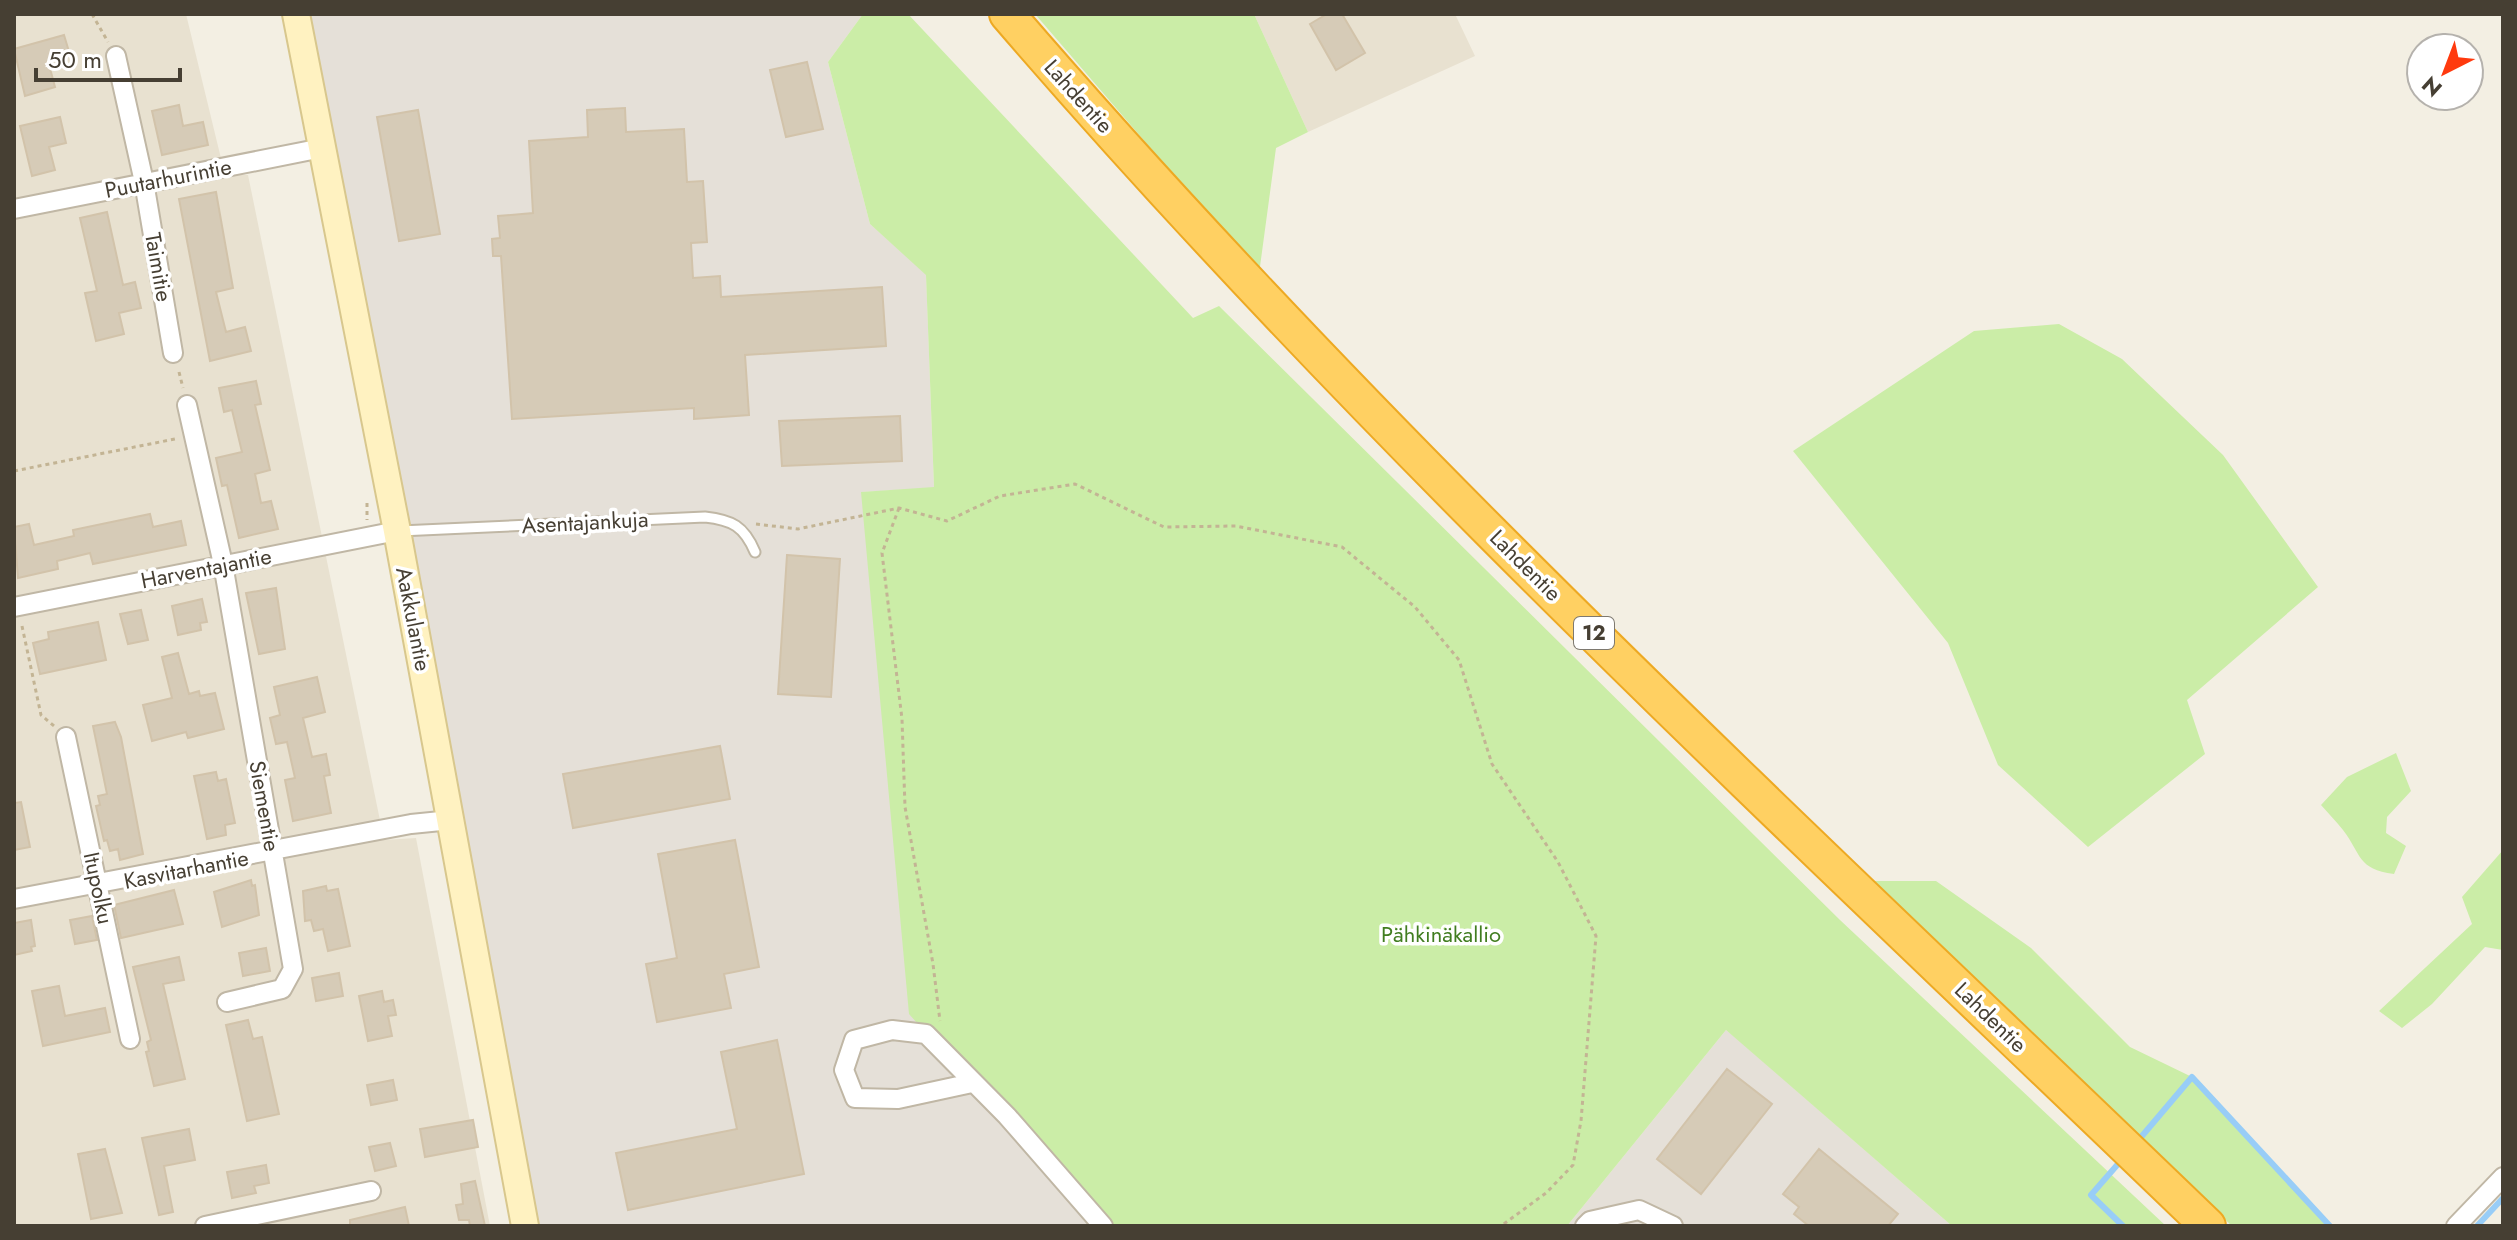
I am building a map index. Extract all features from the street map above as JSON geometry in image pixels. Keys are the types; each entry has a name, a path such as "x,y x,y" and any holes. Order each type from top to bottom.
{"highway":[{"name":"Lahdentie","path":"1007,14 1134,159 1478,517 1624,663 2208,1226"}],"street":[{"name":"Aakkulantie","path":"296,14 397,531 525,1226"},
{"name":"Taimitie","path":"116,56 144,182 173,353"},
{"name":"Puutarhurintie","path":"14,209 322,148"},
{"path":"187,405 223,564"},
{"name":"Harventajantie","path":"16,607 397,531"},
{"name":"Siementie","path":"223,564 293,969 282,989 227,1002"},
{"name":"Itupolku","path":"66,737 130,1039"},
{"name":"Kasvitarhantie","path":"14,899 99,886 411,824 451,820"},
{"path":"972,1083 898,1099 855,1098 844,1070 854,1040 892,1030 926,1034 1007,1116 1103,1226"},
{"path":"2456,1226 2503,1177"},
{"path":"205,1226 371,1191"},
{"path":"1585,1226 1590,1221 1639,1210 1673,1226"}],"lane":[{"name":"Asentajankuja","path":"397,531 705,517 729,520"},
{"path":"729,520 747,533 755,552"}],"path":[{"path":"92,14 116,56"},
{"path":"173,353 187,405"},
{"path":"14,471 194,436"},
{"path":"729,520 798,529 899,508 947,521 1000,496 1075,484 1164,527 1236,526 1342,547 1415,607 1459,660 1492,764 1558,862 1596,936 1581,1121 1573,1165 1546,1193 1501,1226"},
{"path":"899,508 882,553 902,719 905,807 933,964 939,1048"},
{"path":"16,607 41,715 66,737"}],"shaded area":[{"path":"14,14 186,14 225,175 248,175 384,840 416,838 490,1226 14,1226"},
{"path":"300,14 863,14 828,62 870,224 926,274 934,488 862,492 1098,1226 525,1226"},
{"path":"1254,14 1455,14 1475,56 1308,132"},
{"path":"1726,1030 1736,1038 1952,1226 1567,1226"}],"green space":[{"name":"Pähkinäkallio","path":"863,14 908,14 1193,318 1219,306 1840,920 2166,1226 1952,1226 1726,1030 1567,1226 1098,1226 909,1014 861,492 934,487 926,275 870,224 828,62"},
{"path":"1035,14 1254,14 1308,132 1276,148 1259,274"},
{"path":"2059,324 2122,359 2223,455 2318,587 2187,700 2205,754 2088,847 1998,765 1948,643 1793,451 1974,331"},
{"path":"2396,753 2411,791 2387,817 2386,833 2406,846 2394,874 2373,869 2362,860 2343,830 2321,805 2347,777"},
{"path":"2503,850 2503,950 2485,947 2432,1004 2402,1028 2379,1011 2472,924 2462,897"},
{"path":"1865,881 1936,881 2031,948 2130,1047 2192,1077 2330,1226 2232,1226"}],"building":[{"path":"1327,14 1342,14 1365,53 1336,70 1310,24"},
{"path":"64,35 70,55 48,61 55,87 25,96 14,49"},
{"path":"807,62 823,129 786,137 770,70"},
{"path":"179,105 183,126 203,122 208,145 162,155 152,111"},
{"path":"625,108 626,132 684,129 687,182 703,181 707,242 691,243 693,278 720,276 721,297 882,287 886,346 745,355 749,415 694,419 694,408 512,419 501,256 493,256 492,239 500,238 498,216 533,213 529,141 588,137 587,110"},
{"path":"418,110 440,234 399,241 377,117"},
{"path":"60,117 66,143 49,147 55,170 32,176 20,126"},
{"path":"216,192 233,288 216,292 226,332 245,327 251,351 210,361 179,199"},
{"path":"107,212 123,285 135,282 141,308 119,313 124,334 96,341 85,293 97,291 80,218"},
{"path":"256,381 261,404 255,405 270,470 255,474 261,503 271,501 278,529 239,538 227,485 222,486 216,458 242,452 232,410 224,412 219,388"},
{"path":"900,416 902,461 782,466 779,421"},
{"path":"150,514 153,527 181,521 186,545 93,564 90,553 57,561 58,569 18,578 14,527 29,524 34,545 74,536 73,530"},
{"path":"787,555 840,559 831,697 778,694"},
{"path":"276,588 285,649 259,654 246,593"},
{"path":"202,599 207,622 200,623 201,630 178,635 172,606"},
{"path":"141,610 148,640 128,644 120,614"},
{"path":"98,622 106,660 40,674 33,643 49,639 48,632"},
{"path":"178,653 189,694 199,691 200,696 215,693 224,729 188,738 186,732 152,741 143,705 172,698 162,657"},
{"path":"317,677 325,712 303,718 312,757 326,754 330,775 324,776 331,813 293,821 285,780 295,778 287,742 276,744 270,718 280,715 274,687"},
{"path":"115,722 121,737 143,854 120,860 118,849 110,851 107,840 104,841 96,806 100,805 98,796 107,794 93,726"},
{"path":"720,746 730,799 573,828 563,774"},
{"path":"216,772 218,781 226,779 235,823 225,825 226,835 207,839 194,776"},
{"path":"21,802 30,847 14,850 14,803"},
{"path":"735,840 759,967 724,974 731,1008 657,1022 646,964 677,958 658,854"},
{"path":"251,880 252,886 255,885 259,915 222,927 214,892"},
{"path":"326,886 327,891 338,889 350,946 328,951 323,929 314,931 311,920 305,921 303,891"},
{"path":"174,890 183,924 121,938 114,905"},
{"path":"92,916 97,940 75,944 70,920"},
{"path":"31,920 35,946 31,947 32,951 14,955 14,923"},
{"path":"266,948 270,971 243,976 239,953"},
{"path":"179,957 184,980 163,984 185,1079 154,1086 146,1052 149,1051 147,1042 151,1040 133,967"},
{"path":"339,973 343,996 316,1001 312,978"},
{"path":"59,986 65,1016 105,1008 110,1032 43,1046 32,991"},
{"path":"382,991 384,1002 393,1000 396,1015 388,1016 392,1036 368,1041 359,996"},
{"path":"248,1020 253,1039 262,1037 279,1114 247,1121 226,1025"},
{"path":"777,1040 804,1174 628,1210 616,1153 737,1129 721,1052"},
{"path":"1727,1069 1772,1104 1701,1194 1657,1159"},
{"path":"393,1080 397,1100 371,1105 367,1085"},
{"path":"473,1120 478,1147 425,1157 420,1129"},
{"path":"189,1129 195,1160 164,1166 173,1212 159,1215 142,1138"},
{"path":"390,1143 396,1166 375,1171 369,1147"},
{"path":"105,1149 122,1213 91,1219 78,1154"},
{"path":"1819,1149 1898,1214 1888,1226 1809,1226 1794,1214 1799,1207 1783,1194"},
{"path":"266,1165 269,1183 254,1186 256,1193 232,1198 227,1172"},
{"path":"475,1181 485,1226 470,1226 469,1220 459,1220 456,1205 463,1204 461,1184"},
{"path":"405,1207 409,1226 350,1226 350,1220"}],"waterway":[{"path":"2142,1136 2192,1077 2330,1226"},
{"path":"2118,1164 2091,1195 2123,1226"},
{"path":"2477,1226 2503,1198"}]}
